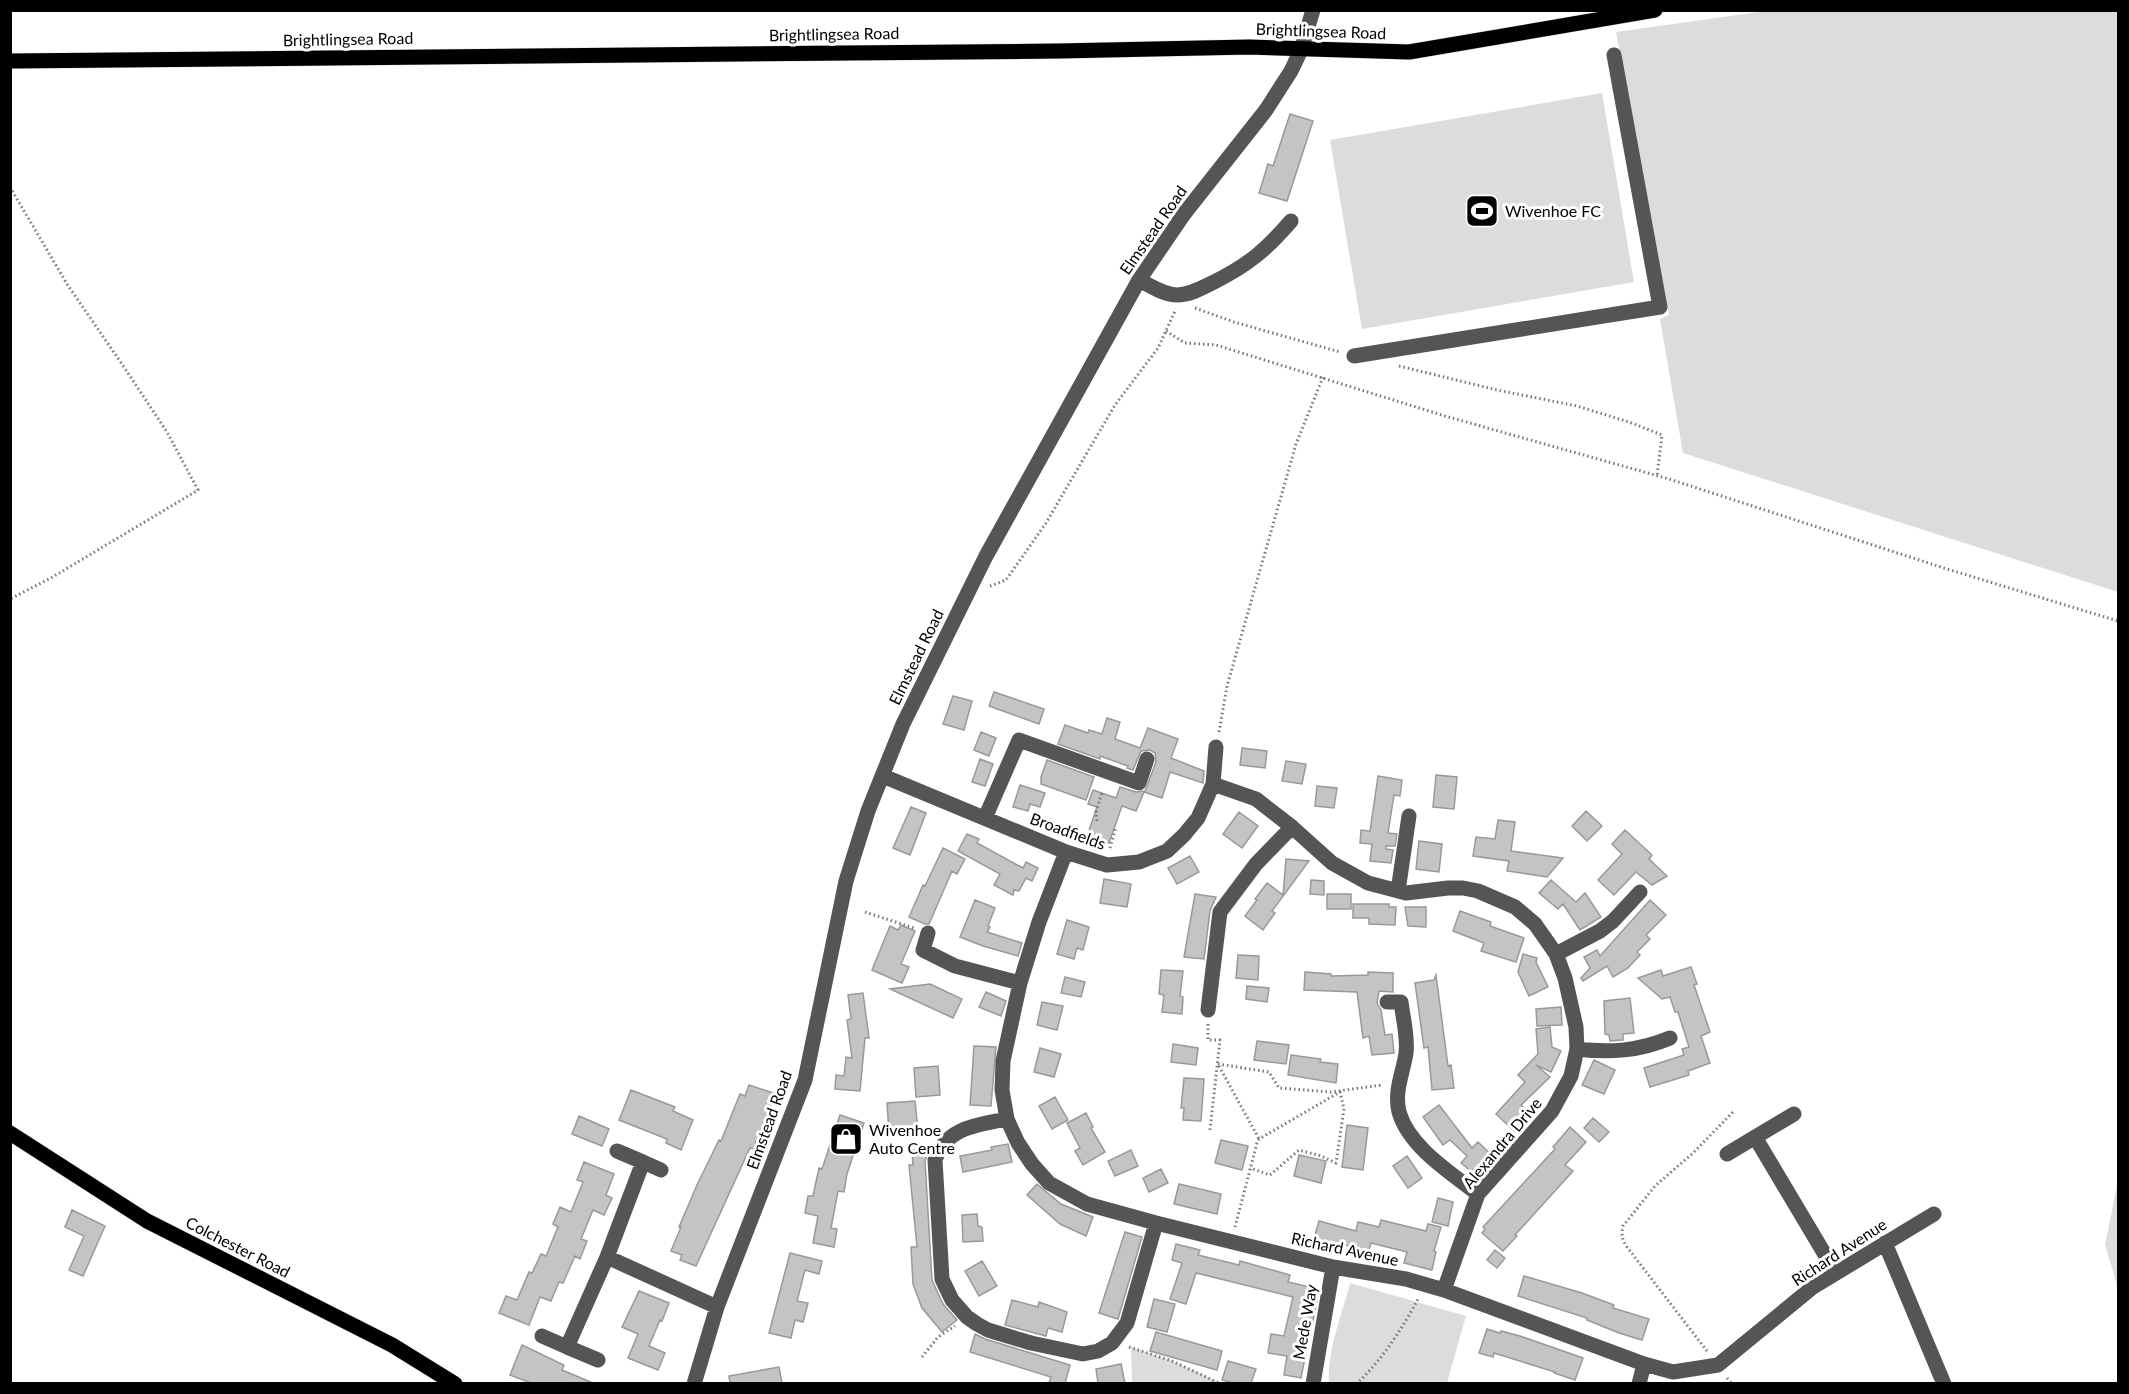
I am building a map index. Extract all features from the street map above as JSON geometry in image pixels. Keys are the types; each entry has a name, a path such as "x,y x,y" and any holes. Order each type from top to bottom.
{"main road":[{"name":"Brightlingsea Road","path":"10,61 1059,51 1239,47 1409,52 1655,10"},
{"name":"Colchester Road","path":"10,1133 147,1221 392,1345 455,1383"}],"street":[{"name":"Elmstead Road","path":"694,1383 717,1307 805,1080 846,881 860,833 908,714 986,556 1139,280 1184,214 1266,110 1291,71 1301,50 1313,10"},
{"path":"1354,356 1659,307 1614,55"},
{"path":"1139,280 1175,297 1187,294 1240,269 1259,255 1292,221"},
{"path":"985,818 1019,740 1139,783 1147,759"},
{"name":"Broadfields","path":"883,776 1066,852 1107,865 1139,862 1167,851 1184,836 1198,818 1213,784 1216,747"},
{"name":"Alexandra Drive","path":"1213,784 1256,799 1332,863 1368,884 1406,893 1463,888 1493,897 1515,907 1547,938 1556,954 1565,978 1576,1027 1577,1049 1571,1076 1552,1111 1478,1194 1444,1290"},
{"path":"1398,891 1409,816"},
{"path":"1208,1010 1220,912 1256,864 1292,827"},
{"name":"Richard Avenue","path":"1066,852 1039,922 1020,983 1003,1061 1002,1090 1008,1119 1032,1164 1049,1183 1087,1204 1333,1267 1406,1279 1444,1290 1644,1364 1673,1372 1718,1365 1813,1287 1934,1214"},
{"path":"1556,954 1600,931 1613,921 1640,892"},
{"path":"927,933 923,950 956,966 1020,983"},
{"path":"1387,1002 1401,1002 1406,1052 1398,1082 1399,1112 1431,1159 1478,1194"},
{"path":"1577,1049 1622,1052 1640,1049 1670,1038"},
{"path":"1727,1154 1794,1114"},
{"path":"1008,1119 955,1133 945,1140 936,1160 942,1279 952,1300 967,1317 988,1330 1076,1353 1098,1351 1112,1343 1127,1323 1156,1223"},
{"path":"1755,1137 1836,1273"},
{"path":"617,1151 662,1170"},
{"path":"567,1347 607,1257 643,1162"},
{"path":"1885,1243 1944,1383"},
{"path":"607,1257 717,1307"},
{"name":"Mede Way","path":"1313,1383 1333,1267"},
{"path":"542,1336 598,1360"},
{"path":"1638,1383 1644,1364"}],"path":[{"path":"10,187 67,284 166,432 198,490 60,573 10,599"},
{"path":"982,589 1006,580 1046,523 1115,405 1158,348 1166,331 1175,297 1198,309 1234,322 1354,356"},
{"path":"1166,331 1185,344 1216,345 1445,416 1657,476 1936,566 2118,621"},
{"path":"1398,365 1497,390 1577,406 1662,435 1657,476"},
{"path":"1216,747 1230,674 1296,444 1323,377"},
{"path":"1097,820 1096,812 1102,793"},
{"path":"1103,863 1116,827"},
{"path":"865,912 927,933"},
{"path":"1208,1010 1208,1040 1220,1040 1210,1130"},
{"path":"1218,1064 1269,1072 1279,1088 1340,1092 1398,1082"},
{"path":"1218,1064 1259,1140"},
{"path":"1231,1241 1259,1140 1340,1092"},
{"path":"1250,1168 1270,1175 1299,1150 1321,1155 1336,1163 1344,1109 1340,1092"},
{"path":"1732,1383 1627,1247 1622,1239 1622,1232 1623,1226 1655,1186 1693,1154 1734,1112"},
{"path":"1356,1383 1364,1377 1398,1333 1419,1299 1423,1284"},
{"path":"922,1357 938,1337 967,1317"},
{"path":"1112,1343 1172,1361 1221,1383"}],"shaded area":[{"path":"1773,10 2118,11 2118,592 1683,453 1660,319 1669,315 1616,32"},
{"name":"Wivenhoe FC","path":"1602,93 1634,282 1362,329 1330,140"},
{"path":"2118,1181 2118,1288 2105,1245"},
{"path":"1350,1283 1466,1316 1447,1383 1329,1383 1330,1358"},
{"path":"1131,1347 1172,1361 1221,1383 1132,1383"}],"building":[{"path":"1290,114 1313,121 1287,201 1259,193 1268,164 1273,166"},
{"path":"994,692 1044,709 1039,724 989,706"},
{"path":"953,696 972,701 964,730 943,724"},
{"path":"1107,718 1120,722 1115,739 1140,748 1148,728 1178,739 1171,758 1204,771 1203,783 1170,772 1162,798 1144,792 1136,811 1122,806 1109,843 1087,836 1097,807 1088,804 1093,790 1116,798 1120,787 1136,792 1145,791 1156,762 1155,753 1150,750 1141,751 1133,770 1100,756 1100,759 1058,744 1065,725 1088,733 1089,730 1102,734"},
{"path":"981,732 996,738 989,756 974,750"},
{"path":"1242,748 1267,751 1265,768 1240,765"},
{"path":"980,759 993,764 985,786 972,782"},
{"path":"1047,760 1094,777 1086,800 1041,784"},
{"path":"1286,761 1306,764 1302,784 1282,781"},
{"path":"1436,775 1457,777 1454,809 1433,807"},
{"path":"1378,776 1402,780 1400,796 1394,795 1388,833 1397,834 1395,846 1386,846 1386,849 1393,850 1391,863 1370,861 1372,844 1360,843 1361,830 1370,831"},
{"path":"1020,785 1045,793 1040,807 1030,804 1028,811 1013,807"},
{"path":"1317,786 1337,788 1334,808 1315,806"},
{"path":"911,807 926,813 910,855 893,848"},
{"path":"1586,811 1602,826 1587,841 1572,826"},
{"path":"1239,812 1258,826 1242,848 1223,834"},
{"path":"1498,820 1515,822 1511,851 1563,858 1547,877 1507,871 1509,861 1473,856 1476,837 1495,839"},
{"path":"1625,830 1652,855 1649,859 1667,876 1652,885 1636,872 1614,895 1598,880 1622,854 1612,844"},
{"path":"967,834 979,839 977,843 1023,868 1026,862 1038,868 1032,881 1026,878 1019,891 1014,890 1013,895 994,885 1000,874 958,851"},
{"path":"1419,841 1442,844 1439,872 1416,869"},
{"path":"943,848 965,859 957,874 952,871 929,924 925,924 909,917"},
{"path":"1190,856 1199,872 1177,884 1168,868"},
{"path":"1286,859 1309,861 1272,911 1275,913 1263,930 1245,916 1267,883 1283,895"},
{"path":"1104,879 1131,884 1127,907 1100,903"},
{"path":"1311,880 1324,881 1324,895 1310,894"},
{"path":"1551,880 1576,902 1585,893 1601,917 1580,930 1563,904 1558,909 1539,893"},
{"path":"1195,894 1216,897 1210,911 1204,959 1184,957"},
{"path":"1327,894 1351,894 1351,909 1327,909"},
{"path":"975,900 995,908 987,932 1022,943 1018,956 960,937"},
{"path":"1650,900 1666,915 1646,935 1650,939 1637,952 1640,955 1628,968 1613,977 1607,966 1583,981 1581,978 1590,968 1584,957 1597,950 1600,956"},
{"path":"1353,904 1389,904 1389,907 1396,907 1395,925 1369,924 1369,918 1353,918"},
{"path":"1405,907 1426,907 1426,927 1408,926"},
{"path":"1460,911 1491,922 1490,926 1524,938 1516,962 1481,951 1484,943 1453,931"},
{"path":"1067,920 1089,927 1083,950 1077,948 1074,959 1057,954"},
{"path":"901,925 915,931 901,964 909,967 902,983 872,970 890,926 898,930"},
{"path":"1523,954 1537,958 1536,962 1548,987 1529,996 1518,972"},
{"path":"1238,955 1259,956 1258,980 1236,978"},
{"path":"1691,967 1697,984 1694,985 1710,1032 1701,1036 1710,1063 1688,1071 1689,1075 1650,1087 1644,1068 1684,1055 1682,1049 1689,1047 1678,1012 1675,1012 1670,997 1662,999 1638,978 1661,970 1663,976"},
{"path":"1161,970 1183,971 1180,996 1183,997 1182,1014 1162,1012 1164,995 1159,994"},
{"path":"1305,972 1331,974 1331,976 1368,975 1368,972 1393,973 1393,992 1379,991 1377,1003 1381,1010 1385,1035 1392,1034 1394,1053 1372,1055 1369,1036 1363,1038 1357,992 1304,990"},
{"path":"1436,975 1448,1066 1451,1065 1454,1088 1432,1090 1428,1047 1424,1048 1415,983 1434,980"},
{"path":"1065,977 1085,982 1081,997 1061,993"},
{"path":"930,984 962,999 953,1018 890,989"},
{"path":"1247,986 1269,988 1267,1002 1246,999"},
{"path":"986,992 1006,1001 1001,1016 979,1007"},
{"path":"863,993 869,1038 865,1038 860,1091 835,1089 836,1075 844,1076 846,1057 852,1058 847,1020 851,1019 848,995"},
{"path":"1630,998 1634,1033 1623,1034 1623,1040 1610,1041 1609,1035 1605,1034 1604,1001"},
{"path":"1042,1002 1063,1006 1057,1030 1037,1025"},
{"path":"1561,1007 1562,1025 1537,1026 1536,1009"},
{"path":"1550,1027 1552,1047 1561,1051 1551,1072 1536,1065 1550,1077 1521,1105 1531,1114 1515,1132 1496,1114 1525,1082 1518,1075 1538,1054 1536,1029"},
{"path":"1257,1041 1289,1045 1286,1064 1254,1060"},
{"path":"1173,1044 1198,1048 1196,1065 1171,1062"},
{"path":"974,1046 996,1047 991,1106 970,1105"},
{"path":"1040,1048 1061,1054 1054,1077 1034,1072"},
{"path":"1291,1055 1338,1064 1336,1083 1288,1075"},
{"path":"1594,1060 1615,1070 1604,1094 1582,1085"},
{"path":"938,1066 940,1095 916,1097 914,1068"},
{"path":"1184,1078 1204,1079 1201,1121 1183,1120 1184,1108 1181,1108"},
{"path":"749,1085 776,1094 753,1149 750,1148 696,1266 680,1260 682,1255 671,1251 697,1185 719,1140 721,1141 740,1094 745,1096"},
{"path":"631,1090 675,1107 673,1111 693,1120 681,1150 666,1143 667,1139 619,1120"},
{"path":"1055,1097 1068,1120 1052,1129 1039,1106"},
{"path":"915,1101 918,1131 889,1133 887,1103"},
{"path":"1439,1105 1472,1148 1478,1142 1495,1158 1479,1175 1461,1163 1467,1156 1450,1140 1443,1145 1423,1117"},
{"path":"1086,1113 1093,1127 1091,1128 1105,1152 1083,1165 1075,1151 1080,1148 1067,1123"},
{"path":"840,1115 864,1123 847,1174 844,1192 838,1191 831,1228 837,1229 834,1247 813,1243 818,1216 805,1213 808,1196 813,1196 819,1168 822,1169"},
{"path":"579,1116 609,1129 602,1146 572,1134"},
{"path":"1593,1118 1609,1132 1599,1142 1584,1128"},
{"path":"1347,1125 1368,1128 1363,1170 1342,1167"},
{"path":"1570,1127 1586,1142 1565,1165 1573,1171 1503,1251 1482,1233 1485,1229 1483,1227 1555,1149 1553,1147"},
{"path":"1221,1140 1248,1146 1242,1170 1215,1163"},
{"path":"1008,1144 1012,1162 963,1172 960,1156 992,1150 991,1147"},
{"path":"929,1149 925,1161 932,1280 943,1304 957,1320 942,1332 922,1308 913,1284 911,1247 917,1247 909,1165 913,1165 912,1150"},
{"path":"1131,1150 1138,1166 1115,1176 1108,1161"},
{"path":"1299,1155 1326,1161 1321,1183 1294,1176"},
{"path":"1407,1156 1422,1178 1408,1188 1393,1166"},
{"path":"584,1162 614,1174 606,1195 612,1198 604,1215 593,1210 581,1239 587,1241 580,1259 575,1256 563,1283 559,1282 551,1301 540,1297 529,1325 499,1313 506,1296 517,1300 529,1272 532,1273 541,1254 546,1256 558,1227 553,1224 560,1207 571,1212 583,1182 577,1180"},
{"path":"1161,1169 1168,1183 1149,1192 1143,1178"},
{"path":"1037,1184 1061,1204 1093,1217 1086,1236 1060,1224 1027,1195"},
{"path":"1179,1184 1221,1194 1217,1214 1174,1204"},
{"path":"1438,1198 1453,1202 1448,1226 1432,1222"},
{"path":"72,1210 105,1226 83,1276 69,1270 84,1236 65,1227"},
{"path":"977,1214 978,1226 982,1227 983,1241 963,1242 962,1215"},
{"path":"1381,1220 1426,1231 1428,1224 1441,1227 1434,1251 1436,1252 1432,1270 1404,1263 1407,1252 1371,1243 1369,1250 1314,1239 1319,1221 1356,1231 1358,1222 1379,1227"},
{"path":"1125,1232 1142,1237 1118,1319 1099,1313"},
{"path":"1176,1244 1200,1250 1198,1255 1239,1265 1240,1261 1290,1275 1288,1282 1319,1289 1313,1321 1305,1319 1299,1352 1306,1353 1301,1378 1284,1375 1287,1356 1268,1353 1271,1334 1284,1336 1293,1297 1196,1273 1186,1304 1170,1299 1182,1263 1172,1260"},
{"path":"1495,1250 1505,1258 1497,1268 1487,1260"},
{"path":"790,1253 822,1261 819,1274 805,1270 797,1301 808,1303 803,1322 795,1320 791,1338 769,1333"},
{"path":"982,1261 997,1286 979,1296 965,1271"},
{"path":"1524,1276 1582,1293 1614,1305 1613,1308 1649,1319 1642,1340 1619,1333 1587,1320 1587,1318 1518,1296"},
{"path":"639,1291 669,1303 649,1346 665,1353 658,1370 628,1358 638,1334 622,1327"},
{"path":"1154,1299 1175,1304 1167,1332 1147,1327"},
{"path":"1012,1300 1038,1307 1039,1302 1067,1312 1062,1332 1048,1328 1046,1336 1005,1325"},
{"path":"1487,1329 1520,1336 1583,1358 1575,1380 1494,1353 1493,1357 1479,1353"},
{"path":"1156,1332 1222,1351 1217,1370 1150,1351"},
{"path":"975,1334 1070,1365 1065,1383 1049,1383 1051,1377 970,1352"},
{"path":"522,1345 564,1365 562,1370 593,1383 531,1383 510,1375"},
{"path":"1228,1361 1256,1369 1251,1383 1233,1383 1222,1380"},
{"path":"1121,1364 1125,1383 1098,1383 1096,1369"},
{"path":"779,1367 782,1383 730,1383 729,1376"}],"place":[{"name":"Wivenhoe FC","path":"1482,211"},
{"name":"Wivenhoe Auto Centre","path":"846,1139"}]}
